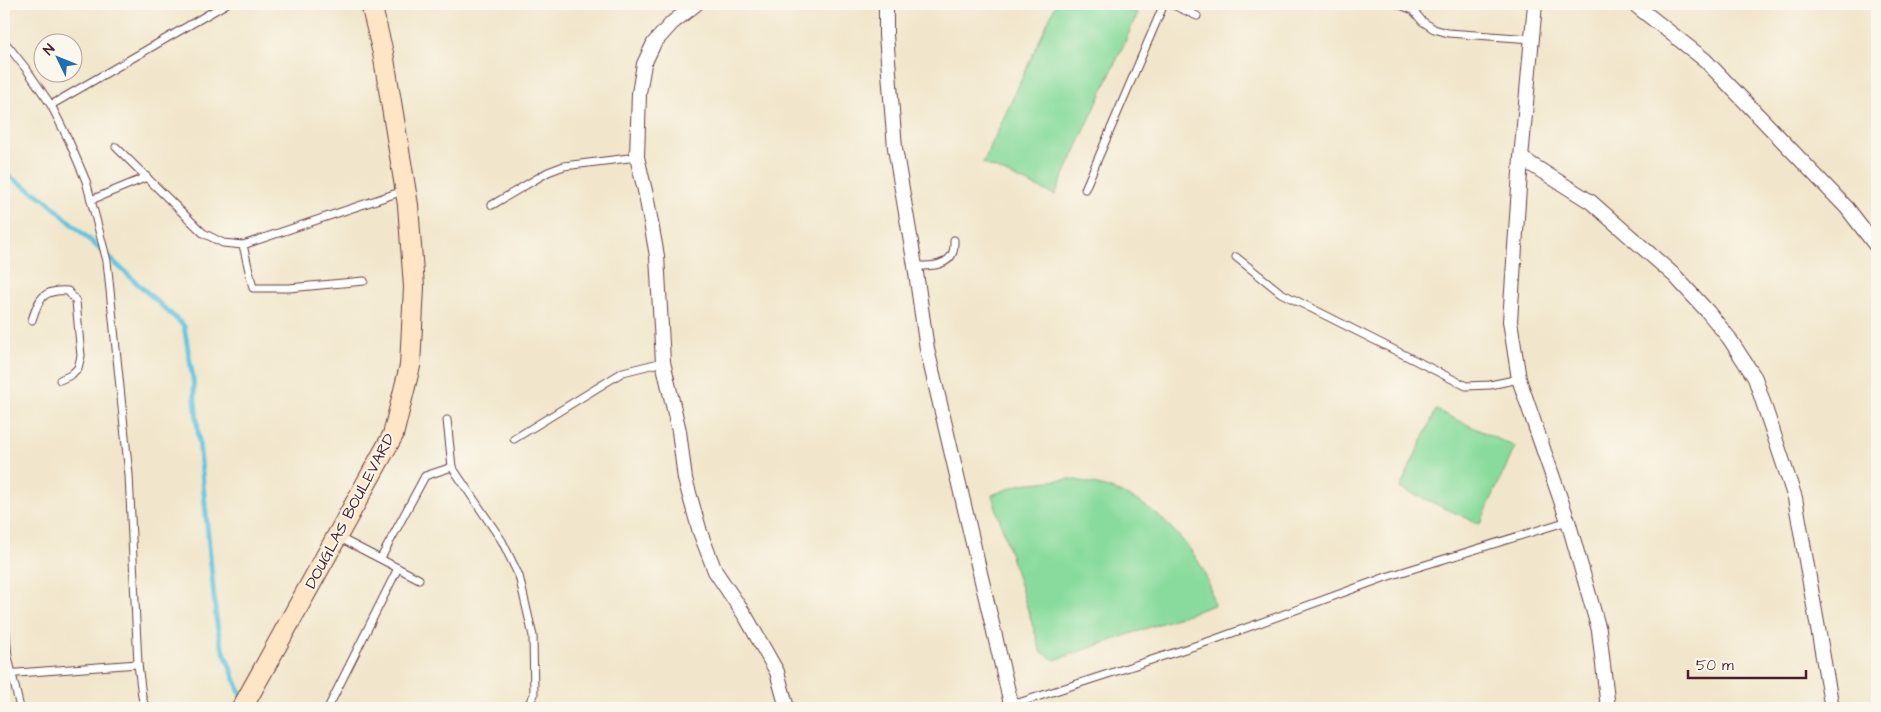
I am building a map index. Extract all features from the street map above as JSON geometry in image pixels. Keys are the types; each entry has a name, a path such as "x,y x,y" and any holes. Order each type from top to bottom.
{"street":[{"name":"DOUGLAS BOULEVARD","path":"242,708 393,435 410,366 414,287 406,190 383,53 371,4"},
{"path":"696,4 672,23 654,43 644,64 638,93 637,157 657,256 663,362 679,431 685,479 700,532 715,571 746,617 777,672 787,708"},
{"path":"886,4 886,35 895,148 927,349 1012,706"},
{"path":"1535,4 1521,158 1510,321 1520,379 1568,521 1599,630 1608,708"},
{"path":"1634,4 1705,60 1847,208 1877,247"},
{"path":"1521,158 1591,202 1675,276 1729,338 1755,378 1795,498 1832,708"}],"lane":[{"path":"51,106 226,4"},
{"path":"1085,189 1164,4"},
{"path":"1171,4 1197,16"},
{"path":"1398,4 1413,10 1422,21 1434,29 1448,33 1532,38"},
{"path":"4,41 27,70 51,106 73,149 86,181 107,261 129,475 138,664 145,708"},
{"path":"116,147 203,233 223,243 243,245 406,190"},
{"path":"492,205 548,172 564,166 637,157"},
{"path":"91,200 147,177"},
{"path":"915,266 937,265 947,261 953,253 954,240"},
{"path":"243,245 253,288 289,288 364,281"},
{"path":"1236,257 1281,294 1466,386 1490,385 1520,379"},
{"path":"32,320 42,297 53,290 68,291 76,301 81,356 78,368 71,375 60,380"},
{"path":"514,440 624,372 663,362"},
{"path":"447,420 452,467 502,541 519,576 533,636 534,694 526,708"},
{"path":"380,558 425,476 452,467"},
{"path":"1012,706 1213,640 1386,577 1568,521"},
{"path":"338,537 419,579"},
{"path":"329,706 398,568"},
{"path":"4,612 8,657 20,708"},
{"path":"4,674 138,664"}],"green space":[{"path":"1056,4 1116,4 1138,13 1055,195 983,163"},
{"path":"1436,410 1515,447 1480,524 1400,488"},
{"path":"1071,479 1117,491 1154,512 1186,544 1202,567 1209,584 1214,605 1055,660 1041,652 992,495 1021,484"}],"waterway":[{"path":"4,173 46,200 184,326 193,379 216,618 220,641 242,698"}]}
